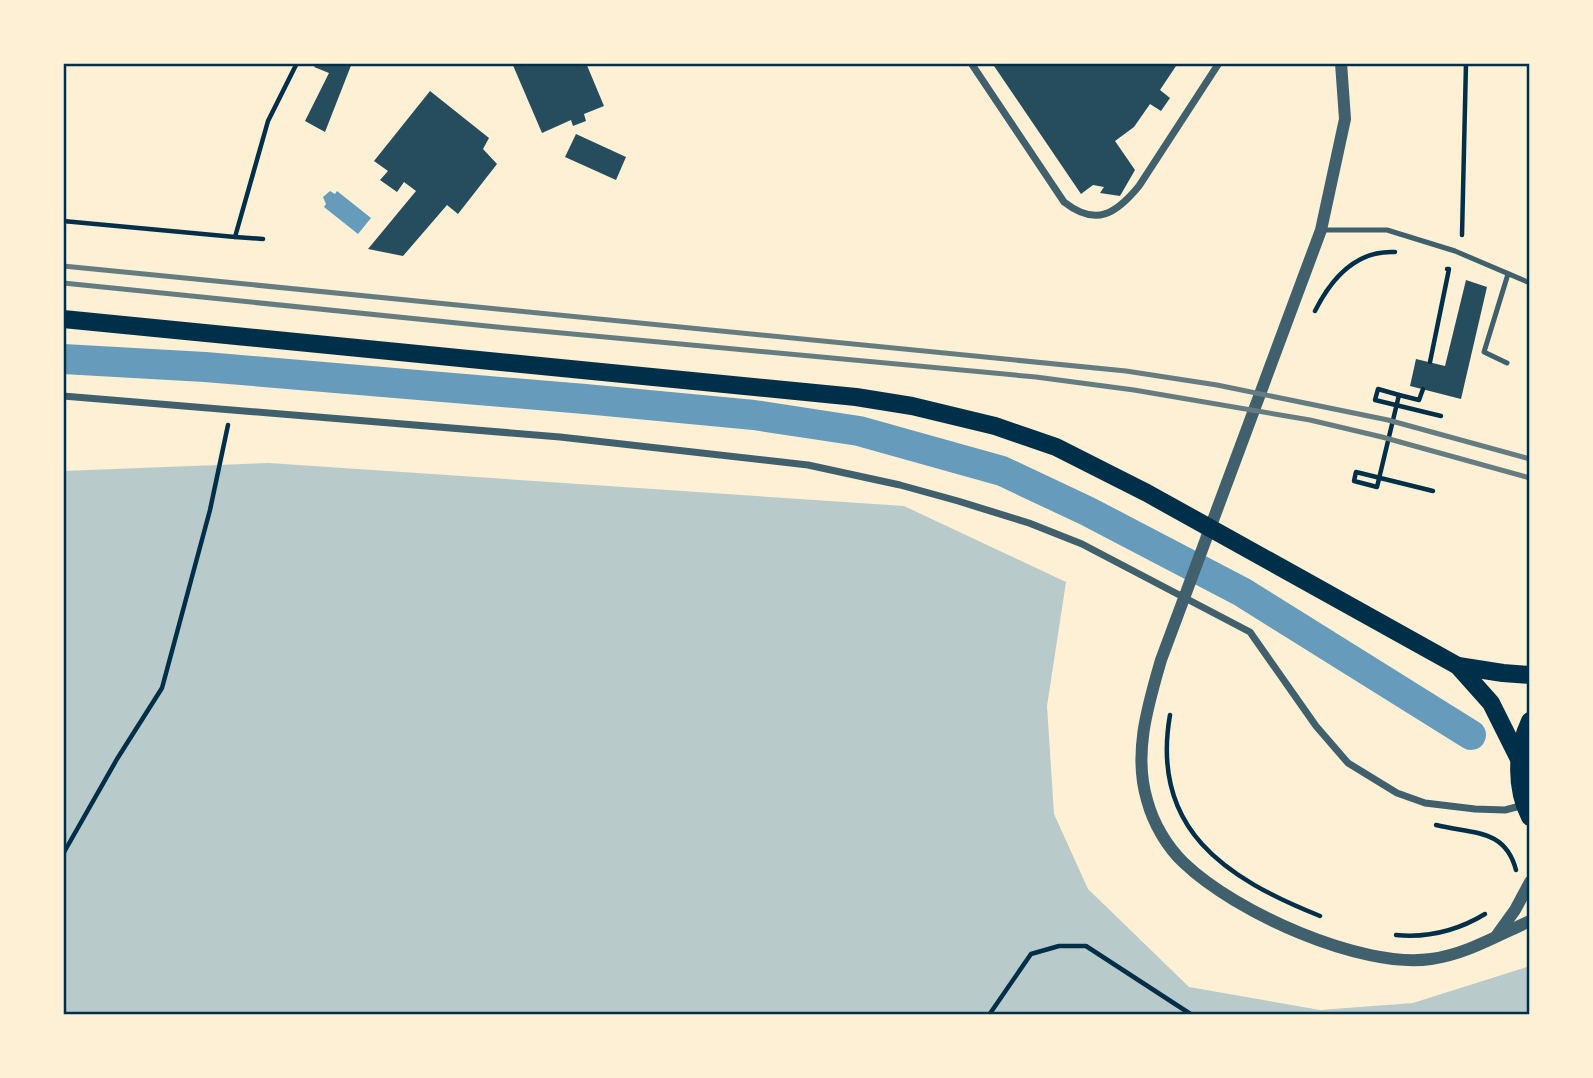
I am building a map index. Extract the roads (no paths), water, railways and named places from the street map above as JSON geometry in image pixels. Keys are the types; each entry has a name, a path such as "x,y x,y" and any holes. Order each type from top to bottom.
{"main road":[{"path":"63,319 856,397 912,406 995,426 1056,447 1147,493 1458,666 1491,703 1519,759"},
{"path":"1458,666 1530,674"},
{"path":"1527,811 1521,790 1519,759 1530,721"}],"street":[{"path":"971,63 1064,202 1078,213 1095,216 1124,204 1139,186 1219,63"},
{"path":"1341,63 1345,119 1321,230 1161,660 1143,731 1142,780 1154,821 1183,862 1208,884 1283,925 1325,942 1376,957 1431,959 1467,951 1530,921"},
{"path":"63,396 560,438 808,465 958,501 1029,523 1082,544 1250,632 1316,726 1348,763 1397,793 1425,803 1527,811"},
{"path":"1497,936 1530,882"}],"lane":[{"path":"1321,230 1387,230 1455,251 1530,283"},
{"path":"1507,363 1484,352 1508,274"}],"water":[{"path":"330,191 335,194 337,191 371,218 358,234 324,207 326,204 323,197"}],"waterway":[{"path":"63,359 205,367 585,399 754,415 859,431 1002,471 1087,511 1242,592 1471,735"}],"railway":[{"path":"63,266 1126,371 1217,385 1388,420 1530,459"},
{"path":"63,283 1036,377 1134,390 1310,420 1530,478"}]}
